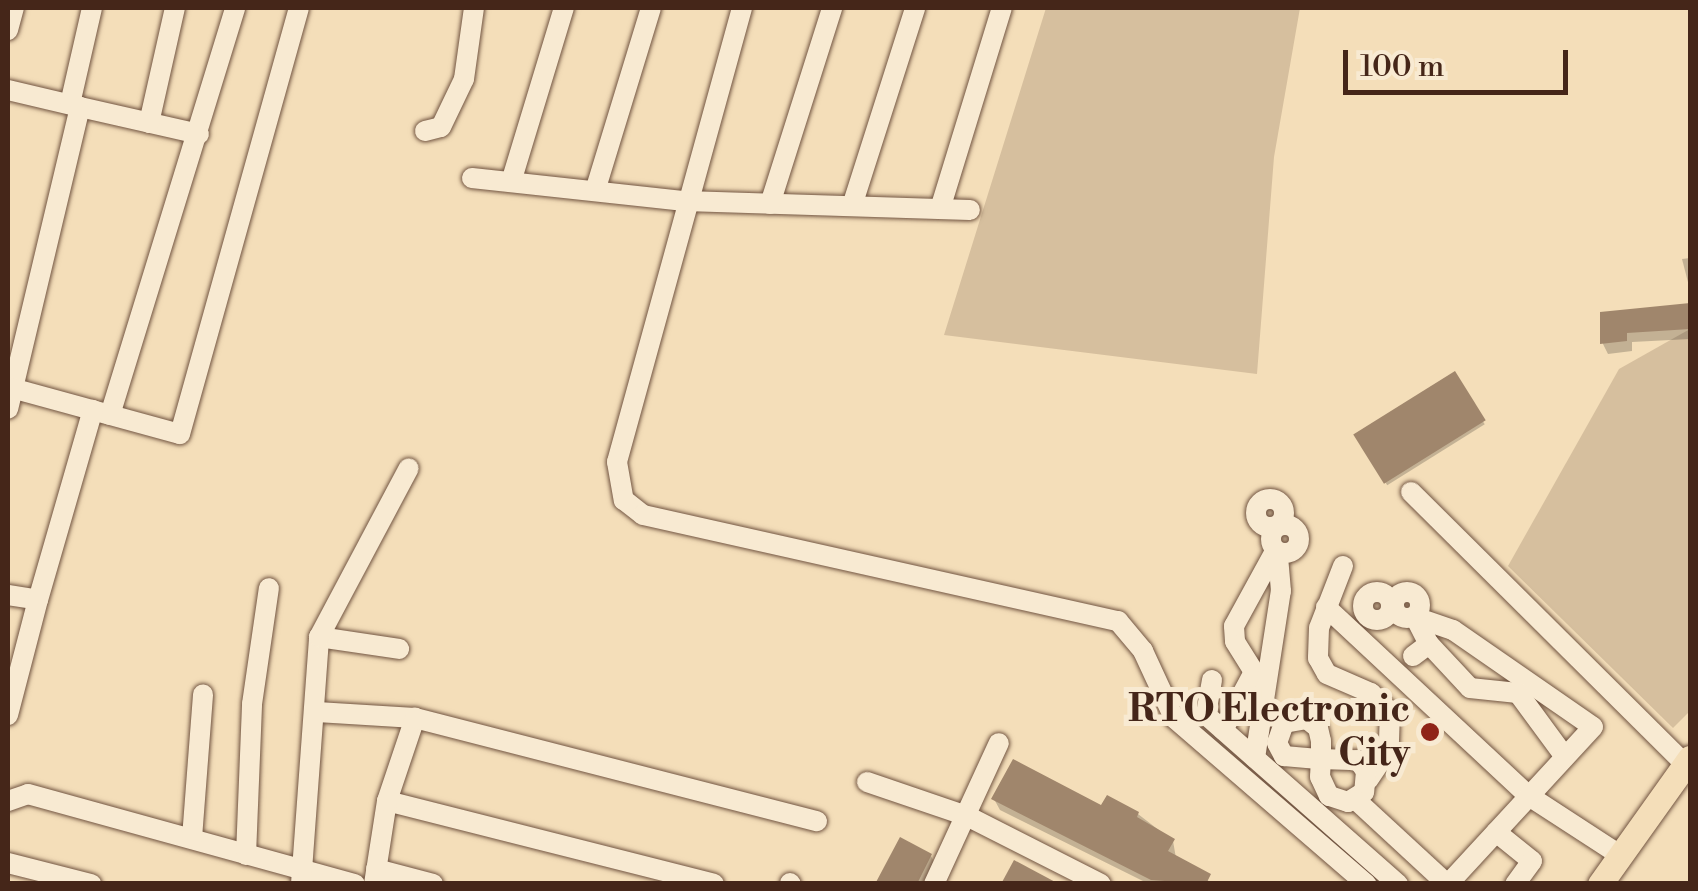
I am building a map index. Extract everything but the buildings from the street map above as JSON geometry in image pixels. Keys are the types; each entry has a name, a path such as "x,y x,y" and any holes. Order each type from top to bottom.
{"main road":[{"path":"1600,884 1688,762"}],"street":[{"path":"8,30 14,8"},
{"path":"8,410 75,106 92,8"},
{"path":"149,123 175,8"},
{"path":"8,716 38,600 199,134 236,8"},
{"path":"10,388 180,434 299,8"},
{"path":"425,132 441,127 464,78 474,8"},
{"path":"511,182 564,8"},
{"path":"596,192 650,8"},
{"path":"742,8 617,462 624,500 643,514 1118,621 1143,651 1174,718 1366,884"},
{"path":"770,204 832,8"},
{"path":"852,206 915,8"},
{"path":"940,209 1002,8"},
{"path":"8,90 199,134"},
{"path":"472,178 686,201 970,210"},
{"path":"302,878 317,712 319,637 408,468"},
{"path":"1411,492 1688,762"},
{"path":"1254,758 1276,623 1280,524"},
{"path":"1223,730 1254,677 1235,641 1242,611 1277,553"},
{"path":"1343,566 1316,644 1328,674 1371,693 1390,712 1389,748 1356,800"},
{"path":"246,855 252,704 268,588"},
{"path":"1392,603 1400,594 1414,595 1420,602 1415,617 1421,650 1482,694 1513,688 1565,757"},
{"path":"8,595 38,600"},
{"path":"1326,607 1529,796 1620,855"},
{"path":"1242,611 1250,620 1276,623"},
{"path":"1368,780 1358,760 1321,759 1320,777 1329,796 1356,800 1447,884 1593,727 1475,644 1415,617"},
{"path":"319,637 399,649"},
{"path":"1459,678 1475,644"},
{"path":"1212,680 1206,714 1398,884"},
{"path":"192,838 203,694"},
{"path":"317,712 415,718 817,821"},
{"path":"415,718 387,801 375,876 433,884"},
{"path":"934,884 999,743"},
{"path":"867,782 967,816 1101,884"},
{"path":"8,801 28,794 192,838 302,878 355,884"},
{"path":"387,801 714,884"},
{"path":"1496,832 1532,861 1515,884"},
{"path":"8,863 91,884"}],"shaded area":[{"path":"1046,8 1300,8 1274,157 1257,374 944,335"},
{"path":"1690,329 1690,711 1673,728 1508,566 1619,369"}],"place":[{"name":"RTO Electronic City","path":"1430,732"}]}
